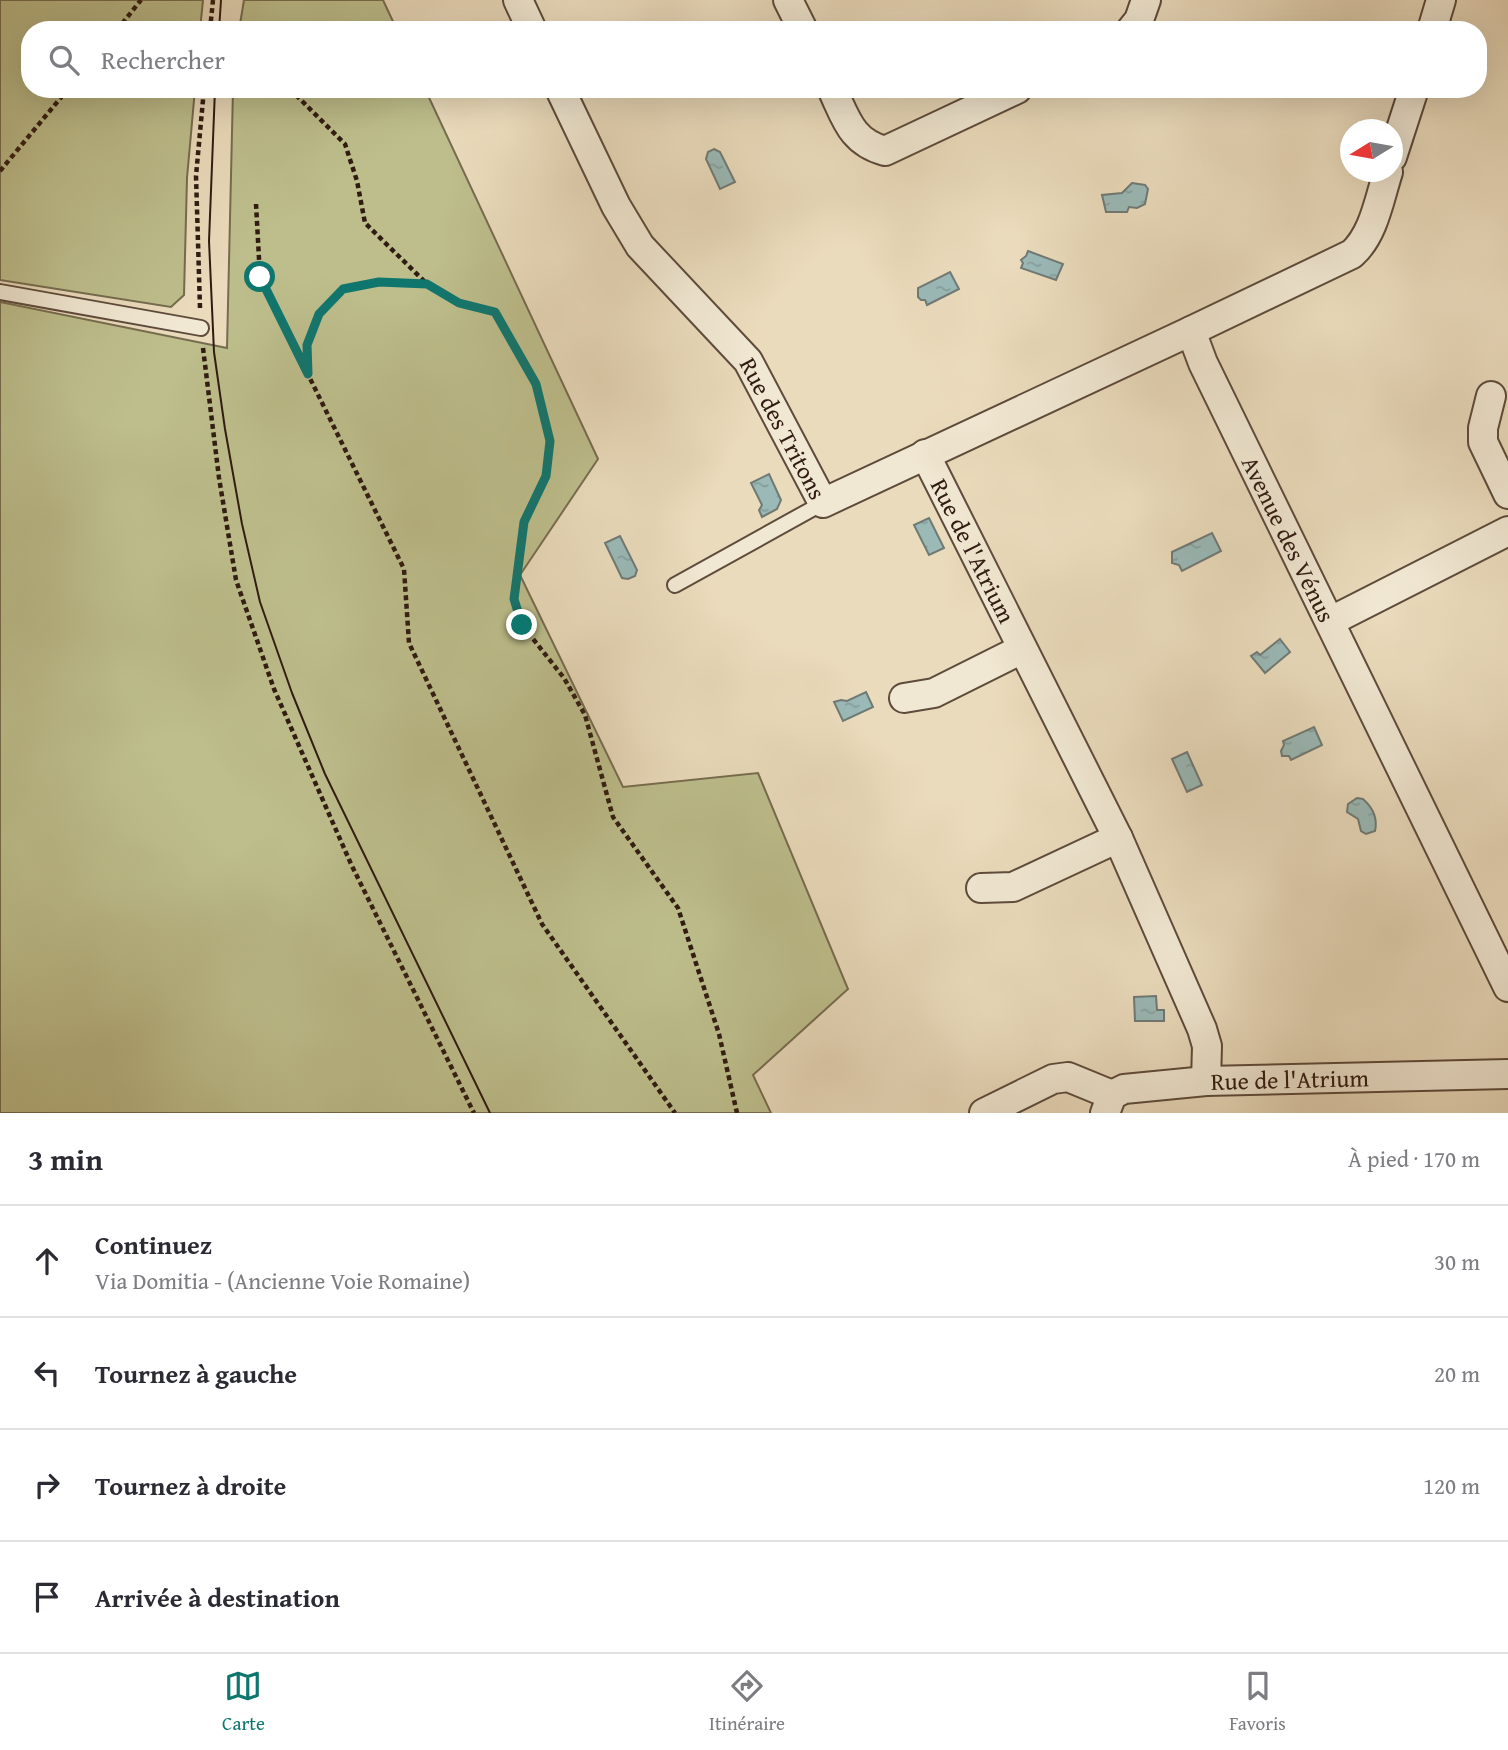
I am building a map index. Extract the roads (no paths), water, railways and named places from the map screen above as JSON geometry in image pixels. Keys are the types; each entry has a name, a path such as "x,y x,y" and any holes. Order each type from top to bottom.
{"street":[{"path":"518,0 528,21"},
{"path":"788,0 798,21"},
{"path":"1138,21 1146,0"},
{"path":"1435,21 1441,0"},
{"name":"Rue des Tritons","path":"564,98 616,206 640,246 748,361 823,503 1191,331"},
{"path":"837,98 857,137 871,147 885,151 998,98"},
{"path":"1403,123 1411,98"},
{"path":"1191,331 1352,254 1362,245 1371,226 1385,182"},
{"name":"Avenue des Vénus","path":"1191,331 1203,363 1508,987"},
{"path":"1491,396 1483,428 1483,442 1508,494"},
{"name":"Rue de l'Atrium","path":"925,454 1118,838 1202,1029 1207,1046 1206,1082 1508,1074"},
{"path":"1331,621 1508,531"},
{"name":"Rue de l'Atrium","path":"904,698 934,693 1022,649"},
{"path":"981,888 1013,887 1118,838"},
{"path":"984,1113 1054,1079 1068,1077 1108,1104 1124,1089 1206,1082"}],"lane":[{"path":"0,292 201,328"},
{"path":"675,585 823,503"}],"water":[{"path":"714,149 720,152 735,182 720,189 706,159 708,152"},
{"path":"1132,183 1145,185 1148,189 1145,204 1137,208 1129,207 1127,212 1106,212 1102,195 1122,193"},
{"path":"1028,251 1063,264 1056,280 1021,268 1021,260"},
{"path":"950,272 959,289 927,305 925,300 918,297 918,288"},
{"path":"769,474 781,500 777,509 762,517 759,510 762,505 751,483"},
{"path":"929,518 944,548 929,555 914,525"},
{"path":"1212,533 1221,551 1182,571 1179,565 1172,563 1172,552"},
{"path":"620,536 637,570 635,576 628,579 622,578 605,543"},
{"path":"1280,639 1290,652 1265,673 1251,656 1257,652 1260,655"},
{"path":"866,692 873,707 843,721 834,702 847,701"},
{"path":"1314,727 1322,745 1291,760 1289,756 1282,756 1283,741"},
{"path":"1187,752 1202,785 1187,792 1172,759"},
{"path":"1357,798 1363,799 1372,809 1376,822 1375,831 1366,834 1361,831 1358,819 1347,812 1348,804"},
{"path":"1156,996 1157,1010 1164,1010 1164,1021 1135,1021 1134,997"}],"tram line":[{"path":"220,21 221,0"},
{"path":"215,98 209,241 214,352 242,524 260,602 292,693 325,774 490,1113"}]}
